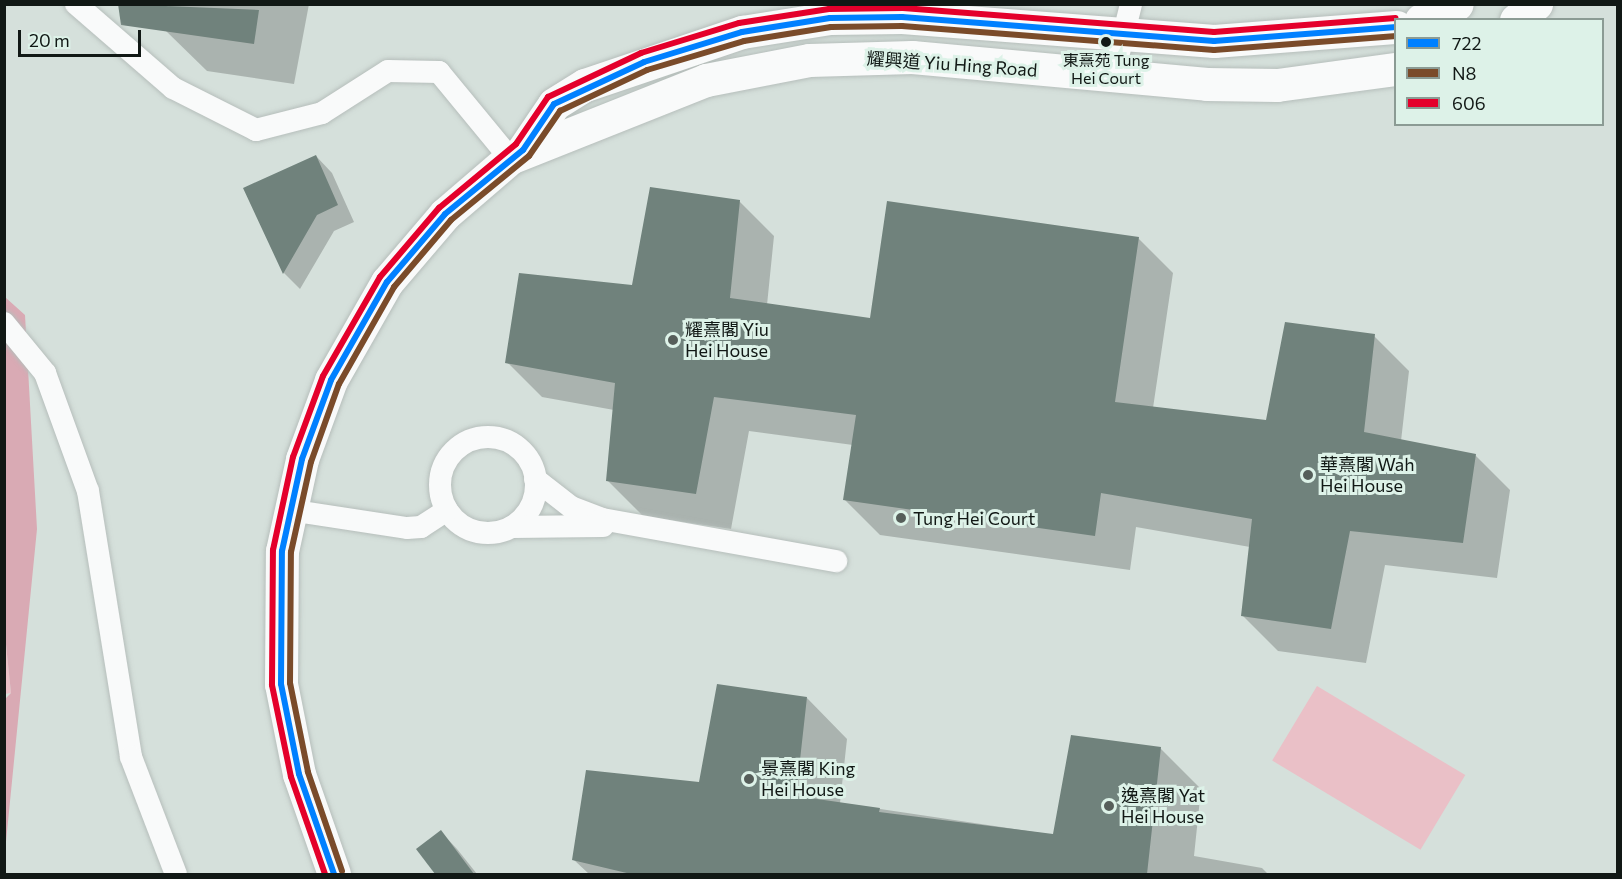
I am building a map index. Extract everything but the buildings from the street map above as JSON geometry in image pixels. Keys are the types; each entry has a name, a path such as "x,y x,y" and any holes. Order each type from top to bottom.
{"street":[{"path":"1426,18 1457,4"},
{"path":"1518,18 1536,4"},
{"name":"耀興道 Yiu Hing Road","path":"334,874 299,774 281,684 279,590 290,510 316,418 366,315 445,214 516,154 554,104 585,85 742,32 830,18 902,17 1121,37 1295,39 1394,27"},
{"name":"耀興道 Yiu Hing Road","path":"516,154 573,135 706,80 809,60 912,57 1113,77 1277,85 1394,69"}],"lane":[{"path":"76,4 173,88 256,130 322,113 388,71 439,72 516,154"},
{"path":"1113,77 1121,37 1131,4"},
{"path":"4,323 45,373 88,490 128,748 176,874"},
{"path":"650,530 512,527 498,532 469,530 447,510 441,496 445,465 459,448 480,438 509,442 522,451 535,479 571,507 650,530 836,561"},
{"path":"512,527 531,506 535,479"},
{"path":"290,510 407,528 420,527 447,510"}],"shaded area":[{"path":"5,297 25,315 37,529 5,852 4,700 11,693 4,625"},
{"path":"4,625 11,693 5,694 4,694"},
{"path":"1317,686 1465,775 1420,850 1272,761"}],"transit line":[{"name":"606","path":"325,874 291,777 272,685 273,550 293,457 323,376 380,277 439,208 516,144 548,97 641,53 739,23 829,9 903,8 1214,32 1394,18"},
{"name":"722","path":"334,874 299,774 281,684 282,551 302,459 331,380 387,282 445,214 523,150 554,104 644,62 742,32 830,18 902,17 1214,41 1394,27"},
{"name":"N8","path":"342,871 308,772 290,683 291,552 311,462 339,384 394,287 451,220 529,156 560,111 647,70 744,41 831,27 902,26 1214,50 1394,36"}],"place":[{"name":"東熹苑 Tung Hei Court","path":"1106,42"},
{"name":"耀熹閣 Yiu Hei House","path":"673,340"},
{"name":"華熹閣 Wah Hei House","path":"1308,475"},
{"name":"Tung Hei Court","path":"901,518"},
{"name":"景熹閣 King Hei House","path":"749,779"},
{"name":"逸熹閣 Yat Hei House","path":"1109,806"}]}
